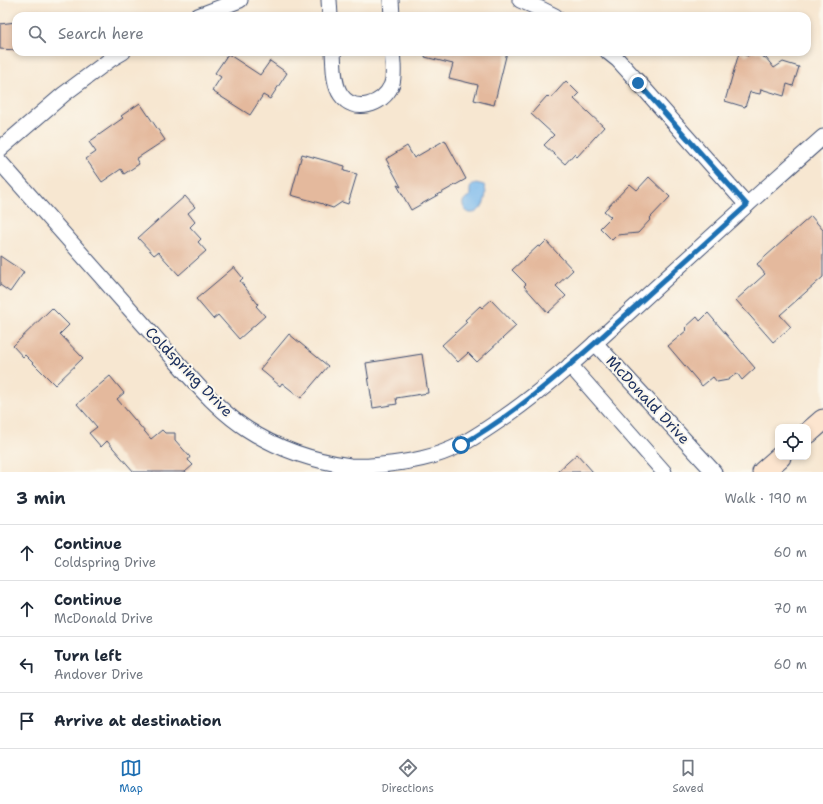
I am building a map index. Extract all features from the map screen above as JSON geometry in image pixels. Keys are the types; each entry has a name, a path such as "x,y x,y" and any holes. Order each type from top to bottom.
{"main road":[{"path":"811,430 823,420"},
{"path":"763,472 777,460"}],"street":[{"path":"208,12 240,0"},
{"path":"329,0 330,12"},
{"path":"391,0 392,12"},
{"path":"520,0 546,12"},
{"path":"0,149 64,94 116,56"},
{"path":"333,56 337,86 341,95 347,101 356,105 368,106 377,102 386,95 392,85 392,56"},
{"path":"613,56 747,205"},
{"name":"McDonald Drive","path":"714,472 595,343 823,137"},
{"name":"Coldspring Drive","path":"0,162 207,395 225,412 247,429 325,467 351,466 382,468 442,454 480,434 527,401 595,343"},
{"path":"570,365 664,472"}],"water":[{"path":"476,183 484,185 486,193 485,198 482,207 479,210 470,213 465,210 463,202 470,196 471,187"}],"building":[{"path":"12,22 12,50 0,49 0,24"},
{"path":"227,56 231,56 260,75 270,61 287,73 270,99 263,95 250,115 212,91 221,77 215,73"},
{"path":"506,56 494,105 474,100 478,85 449,78 453,64 425,57"},
{"path":"738,56 763,56 774,68 783,62 799,67 793,86 787,84 784,96 761,89 760,94 750,92 745,107 725,101"},
{"path":"566,81 579,94 574,99 604,127 577,157 574,154 565,164 544,145 554,135 531,114 547,96 550,99"},
{"path":"140,103 165,140 136,159 139,164 124,174 121,169 102,182 86,159 96,152 89,142 123,118 121,116"},
{"path":"445,140 466,179 411,210 397,185 401,187 386,159 407,146 414,158"},
{"path":"302,154 345,166 344,171 357,174 348,204 342,202 333,208 291,195"},
{"path":"649,177 670,197 638,233 617,235 612,240 600,228 611,217 604,211 630,184 637,190"},
{"path":"185,196 195,207 188,213 195,222 190,227 201,239 198,242 206,251 179,275 158,252 154,255 138,238"},
{"path":"811,216 823,230 823,277 780,315 791,327 773,342 736,300 765,274 757,264"},
{"path":"546,241 573,270 556,286 566,296 548,313 524,286 526,284 512,270 538,246 540,247"},
{"path":"0,256 24,272 10,292 0,285"},
{"path":"234,267 243,278 240,281 258,304 256,306 265,316 239,339 218,315 213,319 196,299"},
{"path":"491,300 516,326 477,362 468,353 458,362 442,345 467,322 465,320 480,306 482,308"},
{"path":"52,308 69,325 60,334 83,358 55,385 25,355 23,357 13,346"},
{"path":"708,313 755,368 742,380 737,373 728,380 717,382 713,377 702,386 668,346 687,330 685,328 697,317 700,321"},
{"path":"289,334 328,366 301,398 282,383 280,386 260,369"},
{"path":"422,354 428,393 396,398 397,404 373,408 366,363"},
{"path":"110,376 124,393 117,399 151,439 162,430 165,433 175,433 175,440 190,457 188,460 193,465 185,472 134,472 107,441 101,447 89,433 97,427 77,404"},
{"path":"577,454 593,472 557,472"}],"route":[{"path":"461,445 480,434 527,401 570,365 747,205 638,83"}]}
